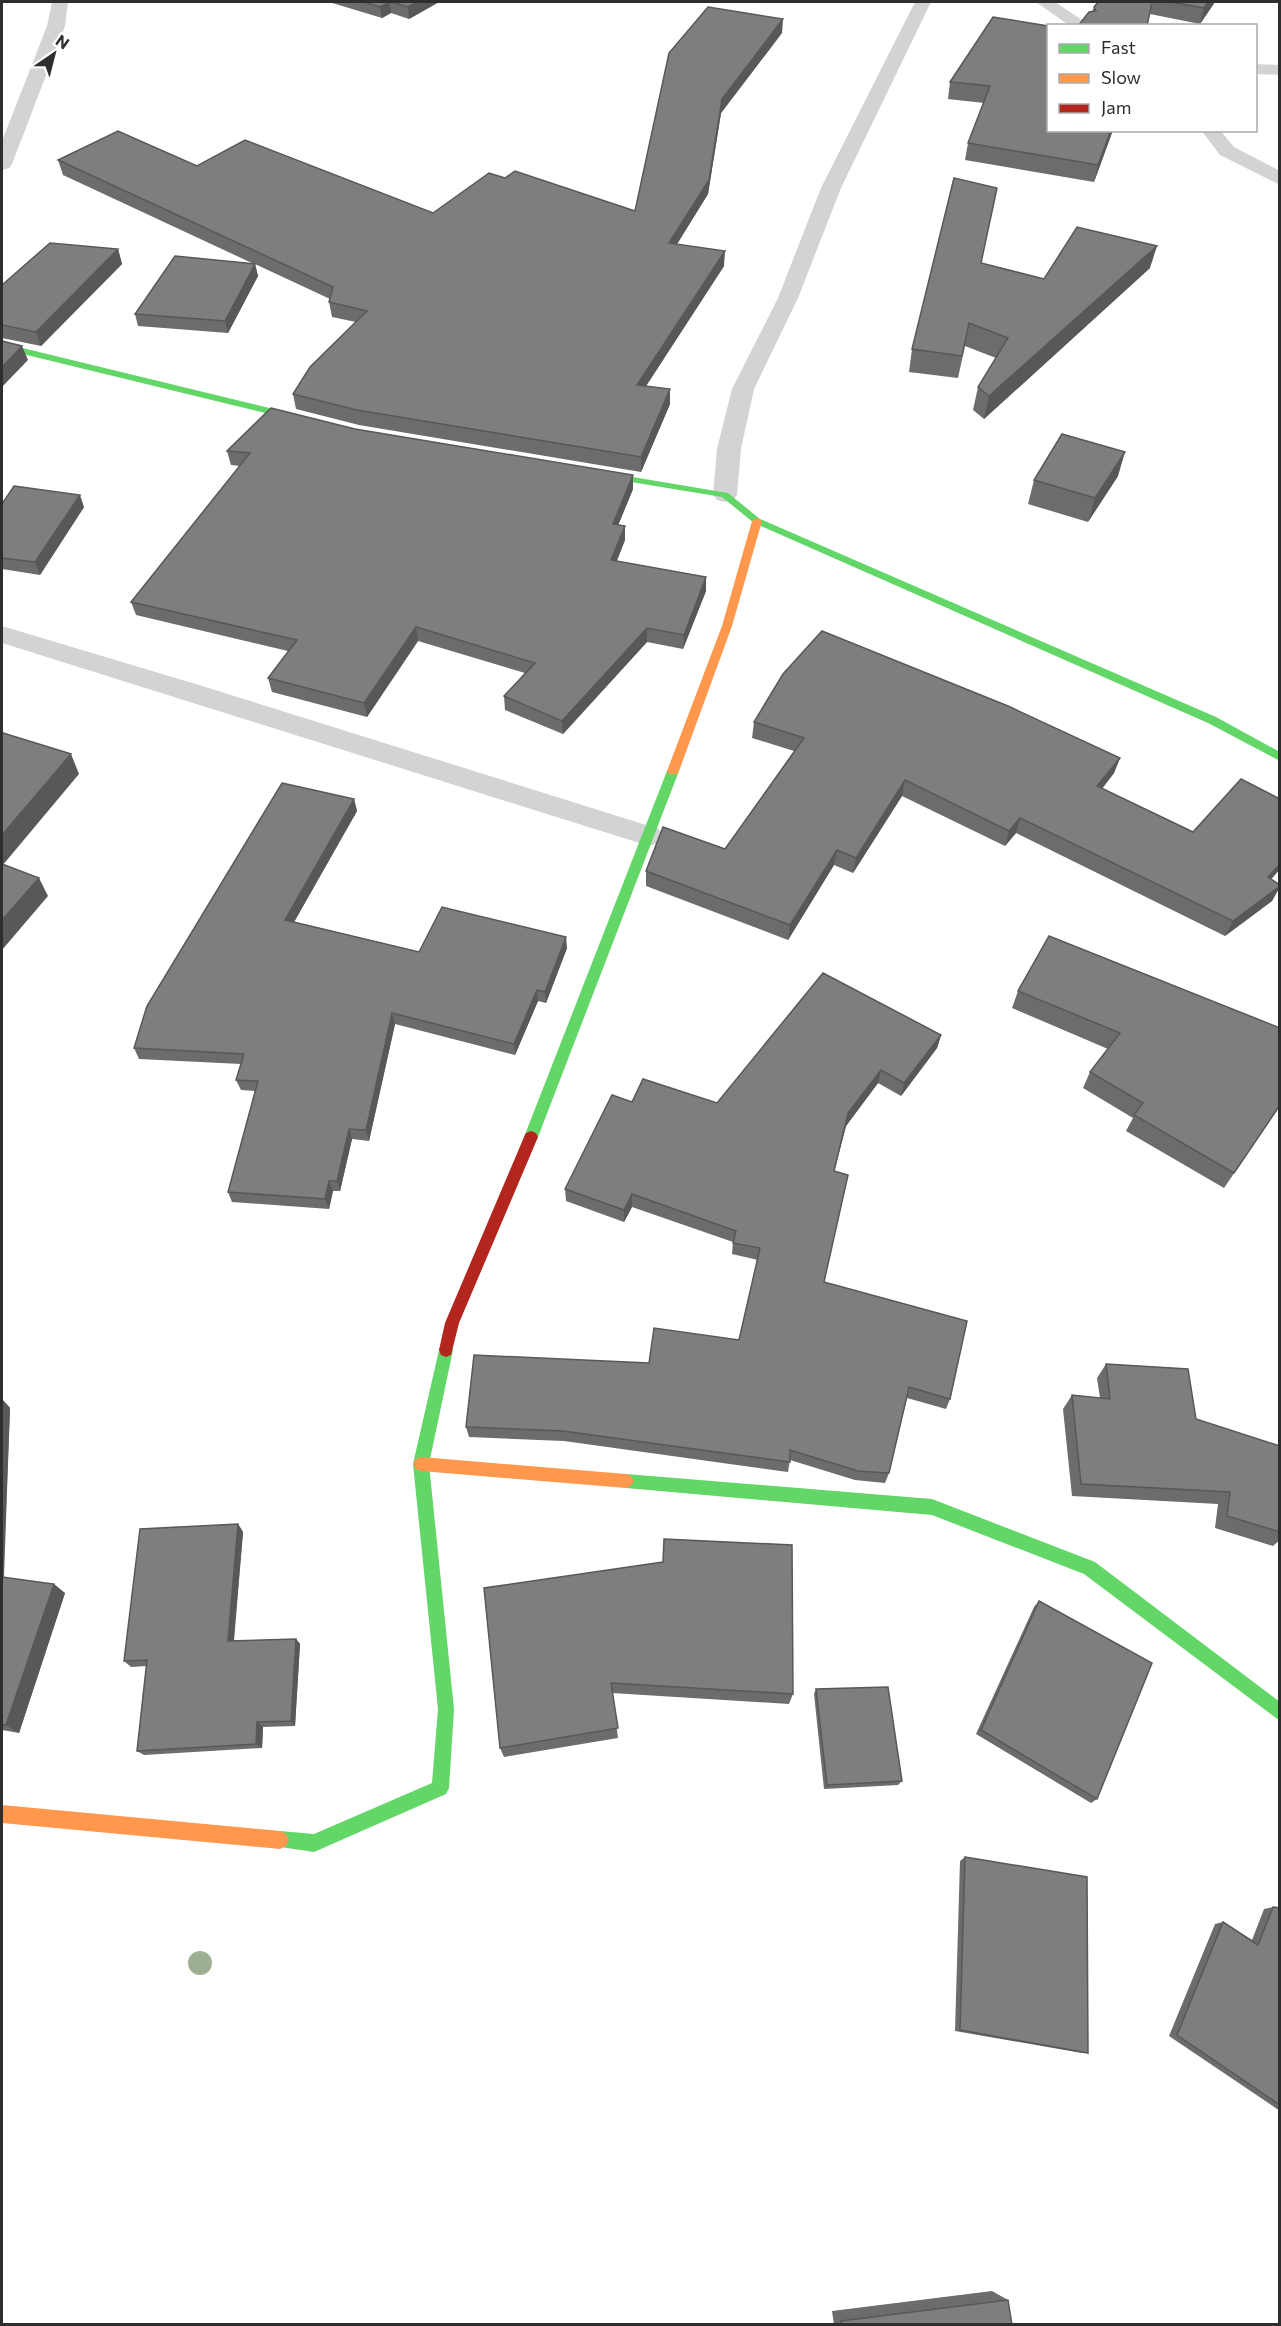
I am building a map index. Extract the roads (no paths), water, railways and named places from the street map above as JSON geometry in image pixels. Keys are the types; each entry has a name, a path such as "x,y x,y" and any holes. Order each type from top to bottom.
{"street":[{"path":"2,164 56,26 60,2"},
{"path":"725,495 729,449 743,389 788,298 831,188 923,2"},
{"path":"1044,2 1080,24"},
{"path":"1257,69 1280,70"},
{"path":"1212,132 1227,151 1280,179"},
{"path":"2,346 140,378 324,425"},
{"path":"580,472 725,495 757,521 1212,720 1280,757"},
{"path":"2,1815 314,1843 440,1788 446,1709 421,1464 452,1323 515,1177 649,836 727,626 757,521"},
{"path":"2,634 201,694 649,836"},
{"path":"421,1464 932,1507 1089,1568 1280,1713"}]}
